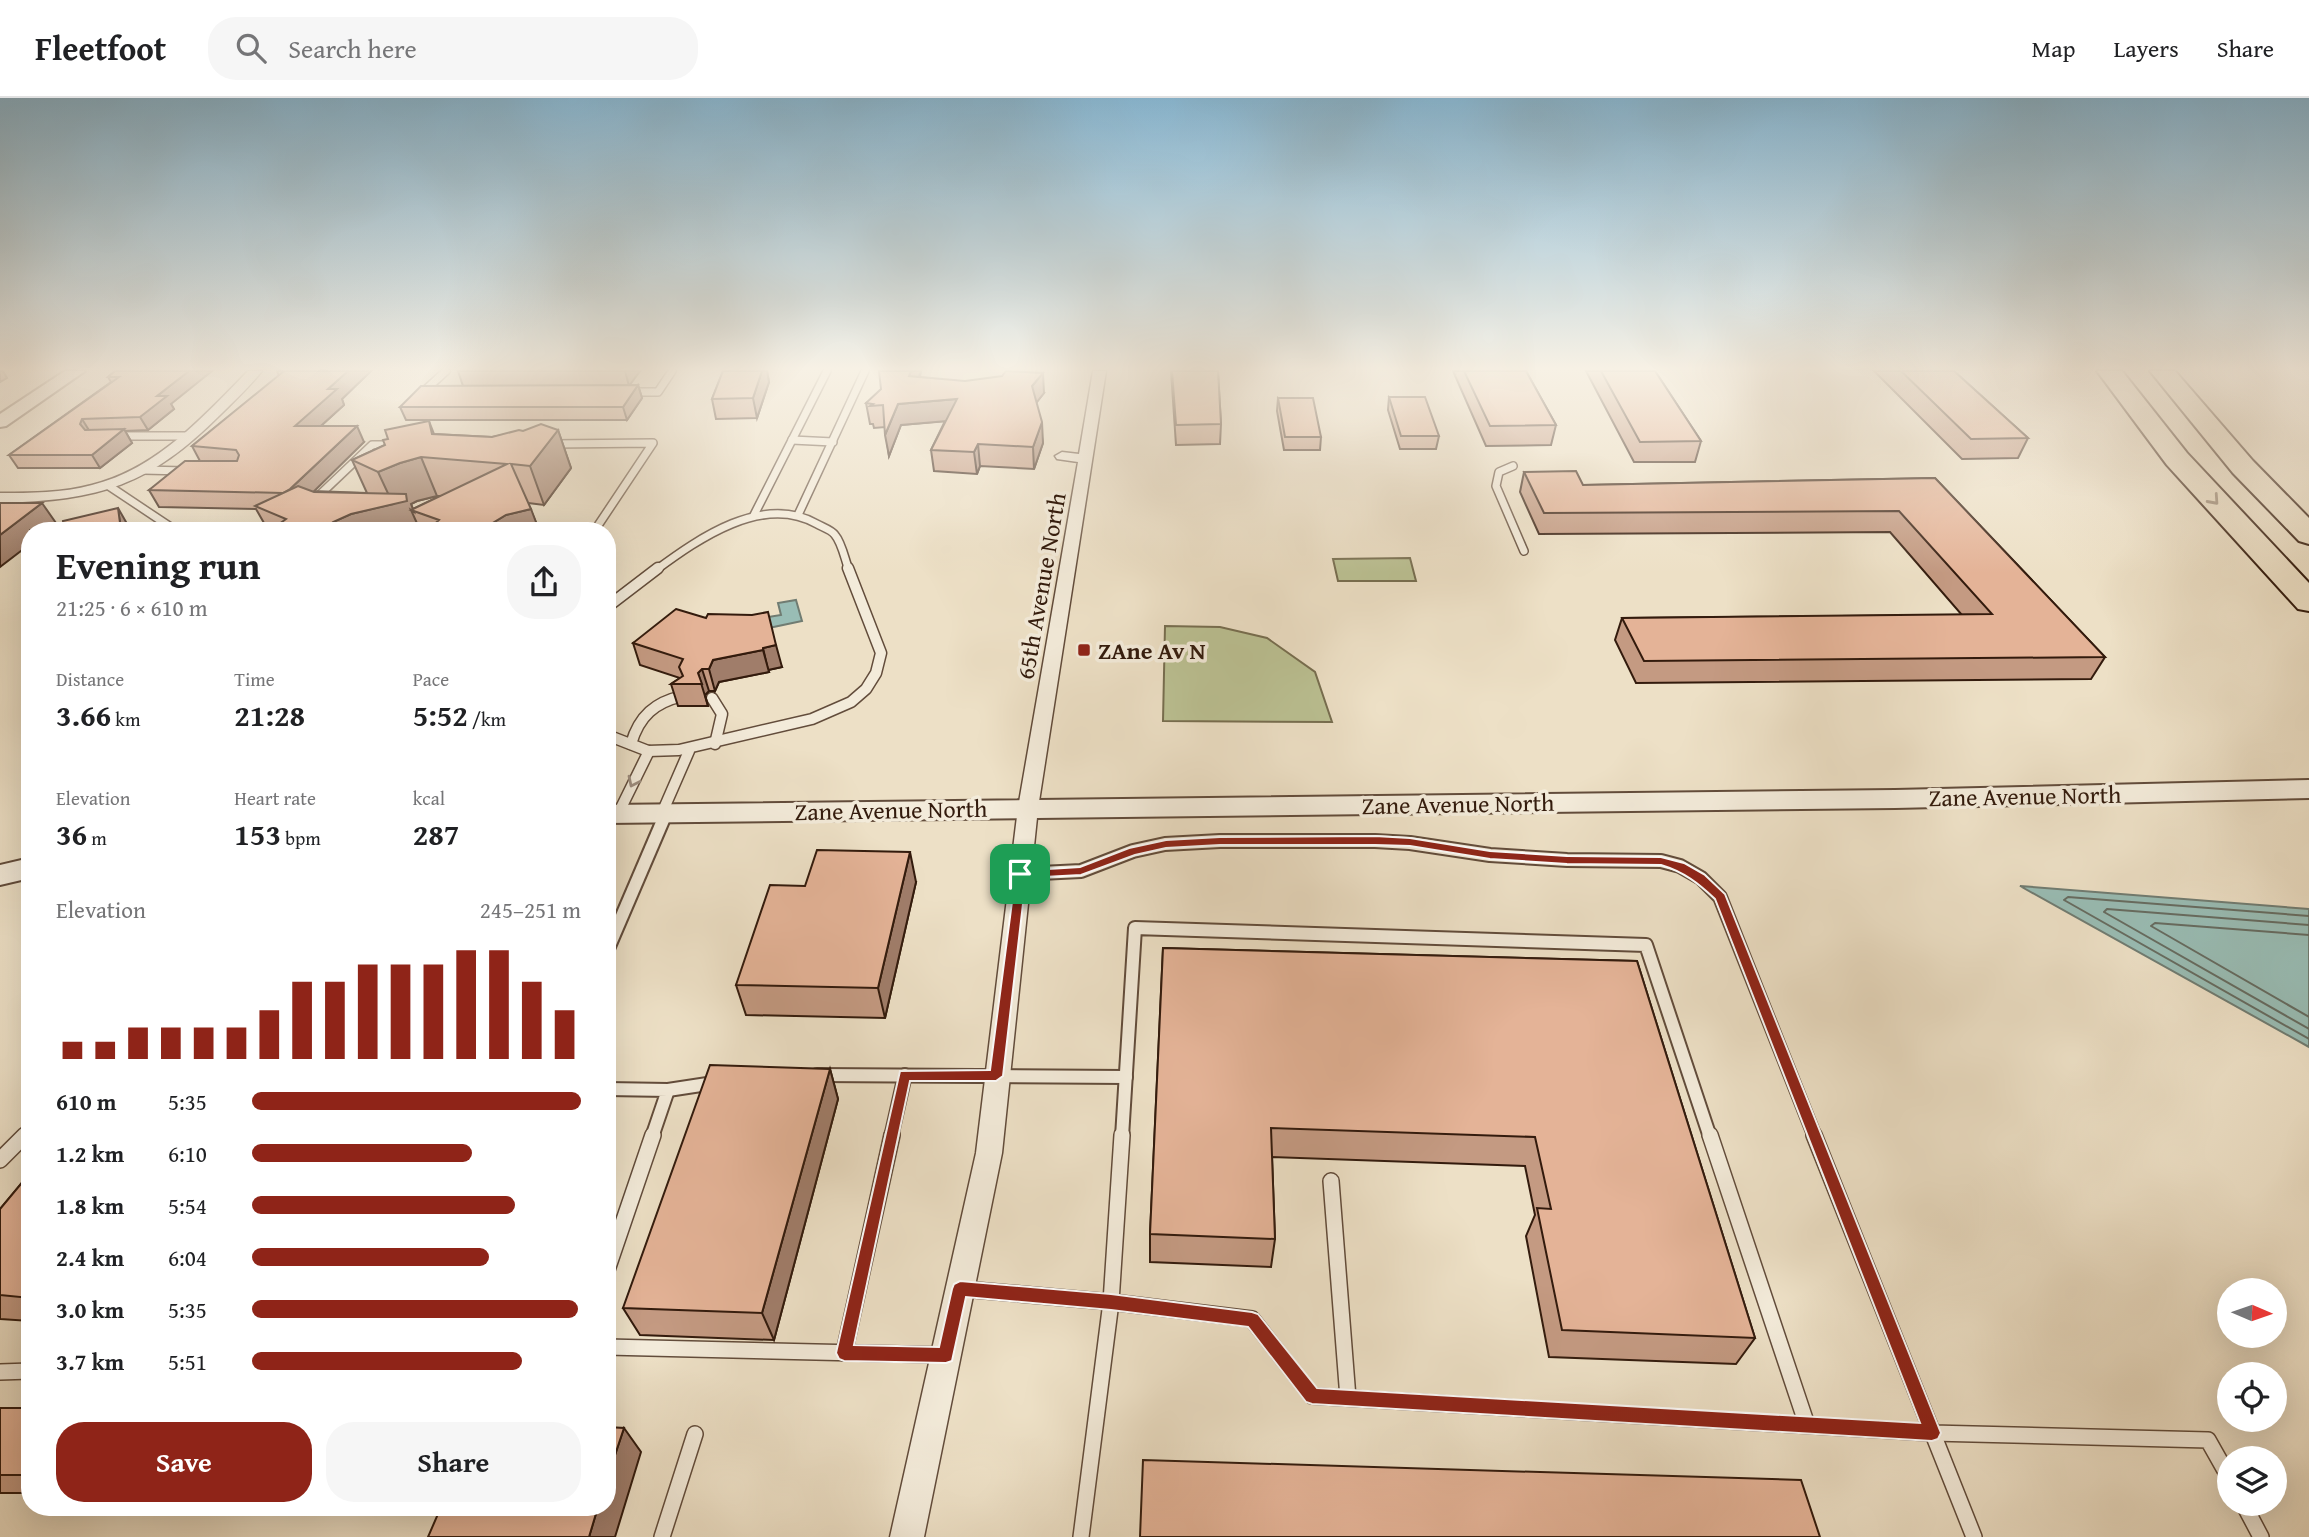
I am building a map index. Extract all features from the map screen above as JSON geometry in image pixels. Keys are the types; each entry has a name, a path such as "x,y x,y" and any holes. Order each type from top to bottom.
{"highway":[{"path":"2162,438 2185,468 2309,601"},
{"path":"2219,438 2309,535"}],"street":[{"path":"8,498 73,494 109,486 143,470 184,438"},
{"name":"65th Avenue North","path":"907,1537 989,1153 1028,808 1090,438"},
{"path":"1062,456 1087,459"},
{"name":"Zane Avenue North","path":"616,814 1895,799 2309,789"},
{"path":"0,876 21,869"}],"lane":[{"path":"798,514 835,438"},
{"path":"754,515 792,440 833,442"},
{"path":"546,444 653,443 600,522"},
{"path":"300,513 372,445 412,445"},
{"path":"1513,466 1499,472 1496,486 1524,551"},
{"path":"143,470 192,471"},
{"path":"109,486 163,522"},
{"path":"0,510 8,498"},
{"path":"616,601 700,540 754,515 798,514 825,525 835,534 881,653 880,665 869,685 840,708 817,718 689,751 649,751 616,738"},
{"path":"631,744 635,726 642,715 655,704 683,696"},
{"path":"712,698 722,707 724,716 715,744"},
{"path":"616,807 649,751"},
{"path":"616,929 689,751"},
{"path":"1020,874 1081,871 1133,851 1166,844 1220,841 1375,841 1410,842 1490,855 1567,860 1661,861 1680,866 1701,878 1720,897 1974,1537"},
{"path":"1081,1537 1111,1302 1135,928 1646,945 1807,1425"},
{"path":"808,1075 1126,1077"},
{"path":"844,1353 905,1075"},
{"path":"616,1089 668,1090 730,1081"},
{"path":"616,1243 668,1090"},
{"path":"0,1160 21,1139"},
{"path":"1331,1181 1348,1398"},
{"path":"960,1289 1111,1302 1252,1320 1312,1396 1932,1433 2208,1440 2217,1456"},
{"path":"616,1347 946,1355"},
{"path":"0,1372 21,1371"},
{"path":"662,1537 695,1434"},
{"path":"2250,1516 2262,1537"}],"green space":[{"path":"1410,558 1416,581 1338,581 1333,559"},
{"path":"1165,626 1220,627 1267,638 1315,672 1332,722 1163,721"}],"water":[{"path":"796,600 802,621 764,629 762,618 781,615 778,603"},
{"path":"2020,886 2309,909 2309,1047"}],"building":[{"path":"33,438 113,438 92,455 9,455"},
{"path":"202,438 344,438 283,493 149,490 185,461 237,461 239,455 236,450 192,446"},
{"path":"552,438 530,466 511,464 531,509 506,515 494,522 437,522 439,520 411,510 507,464 421,457 378,472 352,460 385,445 383,440"},
{"path":"937,438 1036,438 1033,447 978,444 974,452 931,450"},
{"path":"1638,438 1699,438 1701,441 1640,442"},
{"path":"1576,471 1583,485 1935,478 2105,657 1644,661 1622,618 1992,614 1899,511 1544,513 1524,472"},
{"path":"298,486 314,492 406,494 407,501 351,514 333,522 282,522 286,519 255,506"},
{"path":"0,503 42,503 0,535"},
{"path":"118,508 120,522 63,522"},
{"path":"676,609 706,618 708,614 752,615 768,612 776,645 713,660 709,669 702,669 698,673 702,684 671,684 683,676 679,667 683,659 633,643"},
{"path":"817,850 910,852 878,988 736,985 770,885 805,886"},
{"path":"1163,948 1637,961 1755,1338 1562,1330 1537,1208 1551,1209 1535,1137 1271,1128 1275,1239 1150,1234"},
{"path":"710,1065 830,1069 762,1313 623,1308"},
{"path":"21,1184 21,1297 0,1295 0,1209"},
{"path":"0,1408 21,1408 21,1475 0,1475"},
{"path":"616,1428 624,1428 616,1452"},
{"path":"1143,1460 1801,1480 1820,1537 1140,1537"},
{"path":"437,1516 595,1516 589,1537 428,1537"}],"place":[{"name":"ZAne Av N","path":"1084,650"}],"route":[{"path":"1220,841 1375,841 1410,842 1490,855 1567,860 1661,861 1680,866 1701,878 1720,897 1932,1433 1312,1396 1252,1320 1111,1302 960,1289 946,1355 844,1353 905,1075 996,1076 1020,874 1081,871 1133,851 1166,844 1220,841"}]}
